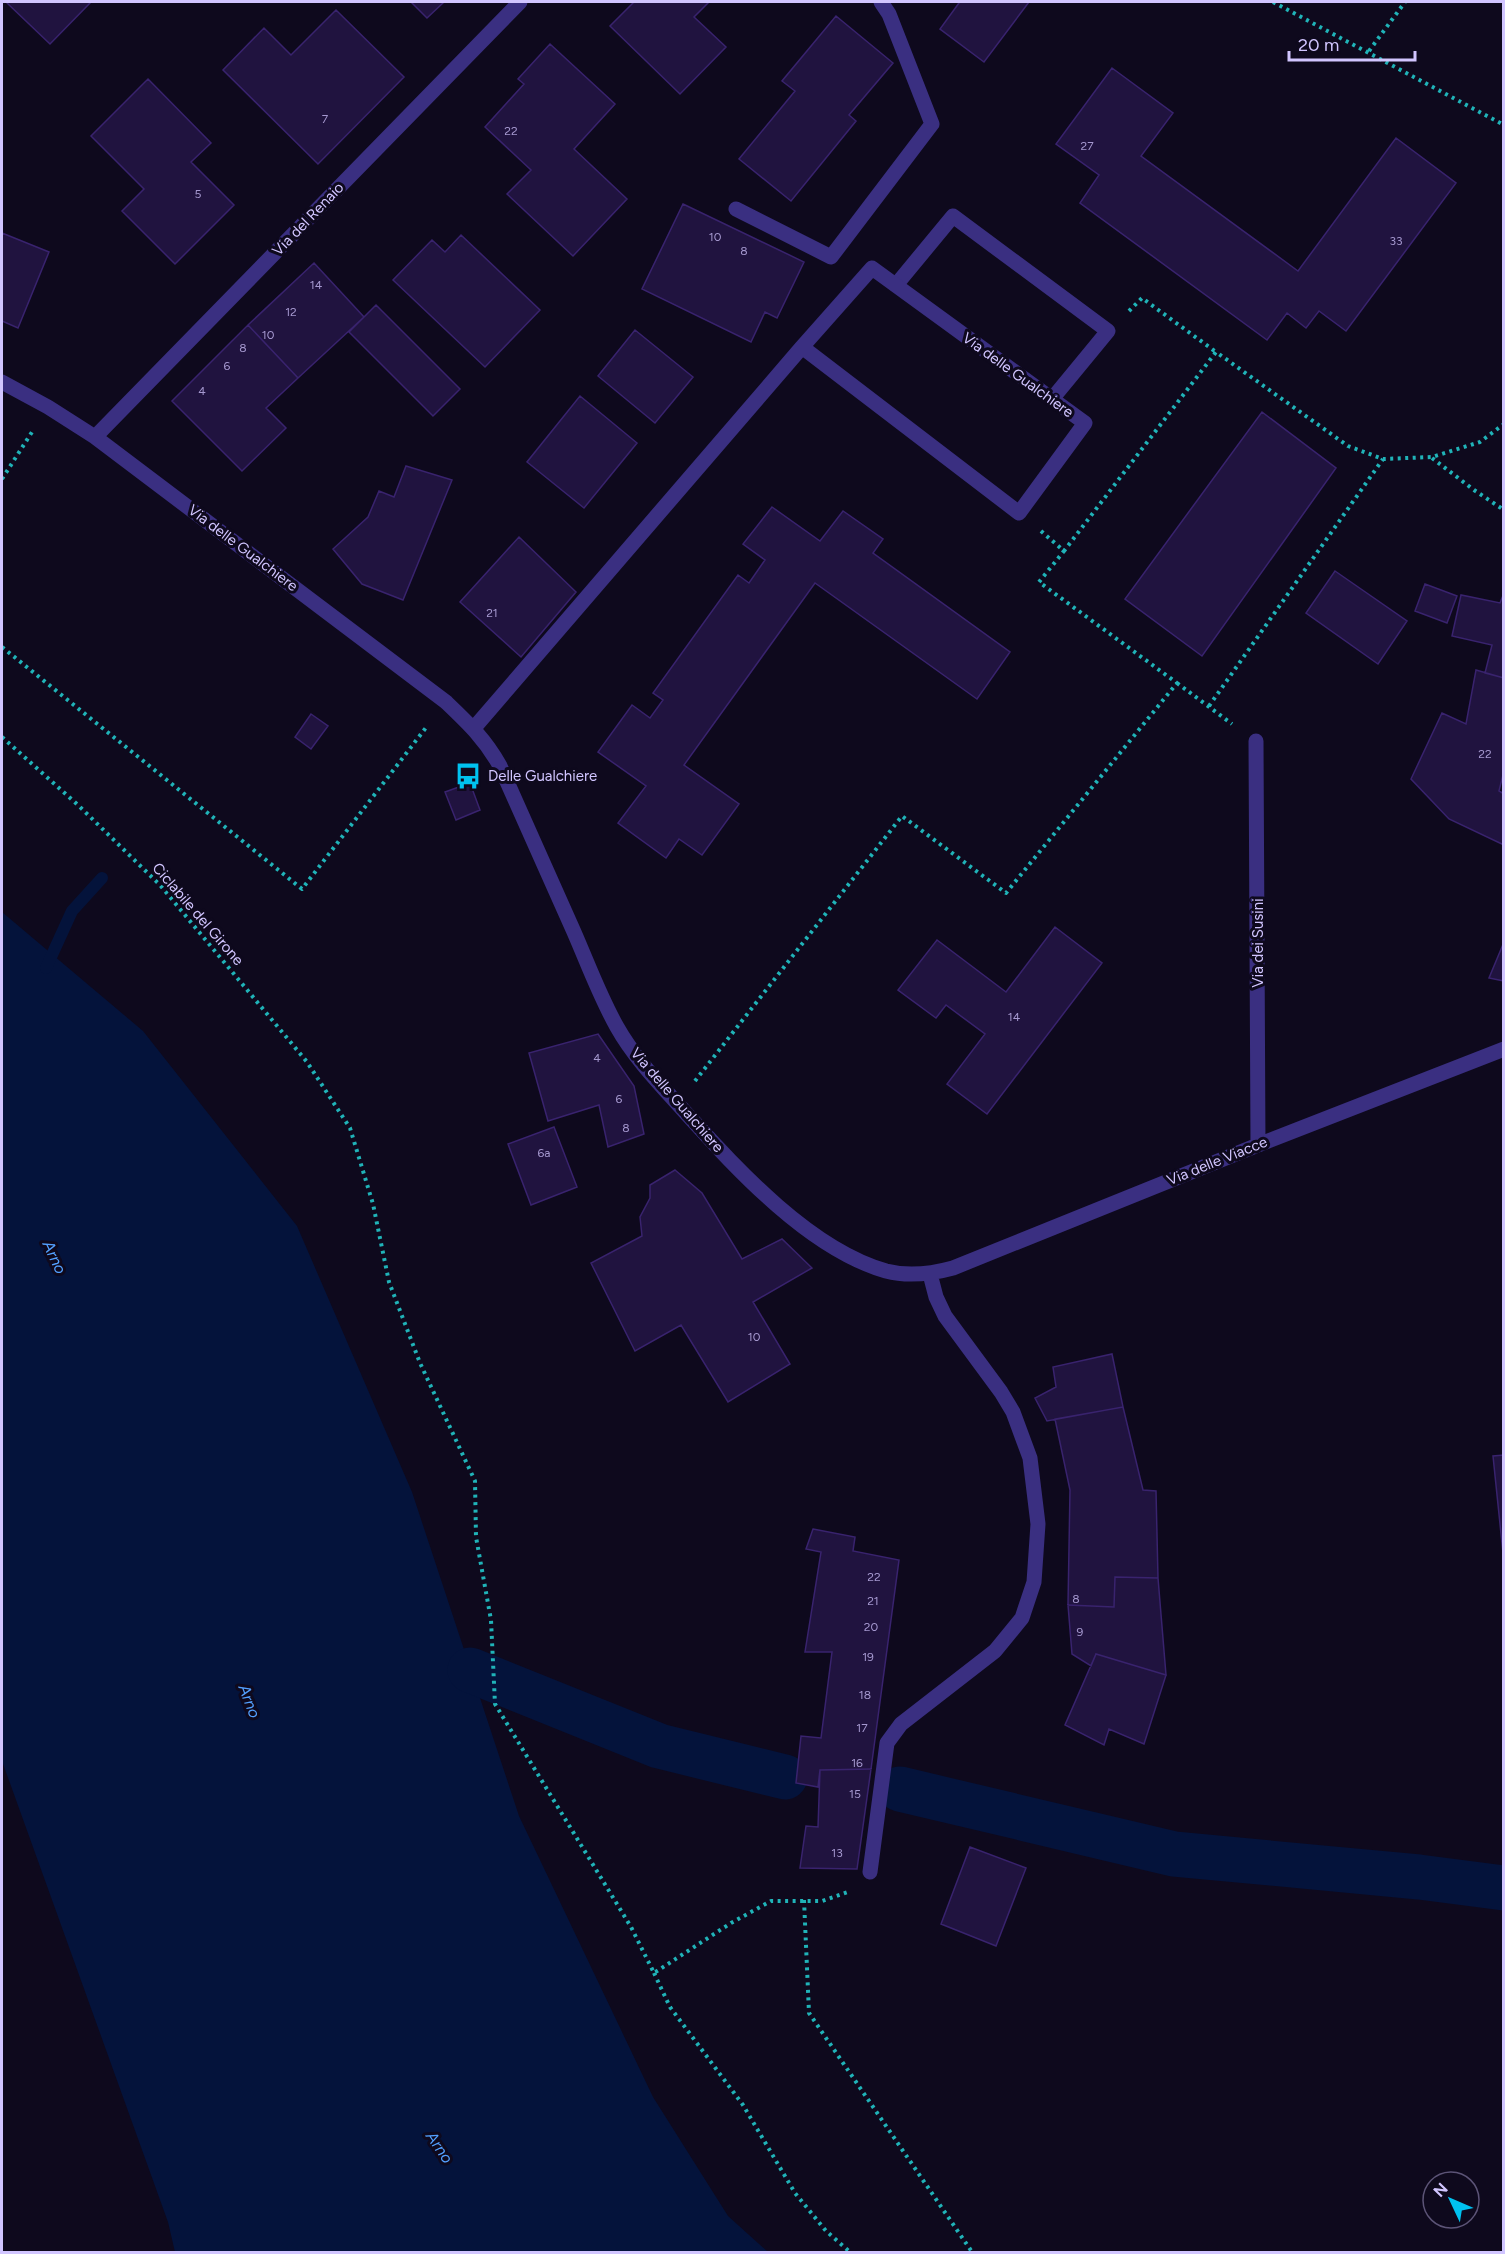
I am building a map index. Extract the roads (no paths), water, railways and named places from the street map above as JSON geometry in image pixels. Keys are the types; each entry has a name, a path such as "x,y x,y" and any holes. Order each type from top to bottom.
{"street":[{"name":"Via del Renaio","path":"95,436 520,2"},
{"path":"736,209 831,257 932,124 889,14 881,2"},
{"path":"896,285 953,216 1108,332 1052,399"},
{"name":"Via delle Gualchiere","path":"474,728 802,347 872,268 1085,423 1019,513 802,347"},
{"name":"Via delle Gualchiere","path":"2,382 48,406 95,436 446,702 474,728 500,766 618,1028 639,1061 763,1192 784,1211 847,1254 887,1271 900,1274 930,1274"},
{"name":"Via dei Susini","path":"1256,741 1258,1145"},
{"name":"Via delle Viacce","path":"930,1274 953,1268 1503,1049"},
{"path":"870,1872 886,1743 901,1724 995,1651 1022,1618 1034,1582 1038,1524 1030,1458 1013,1412 985,1369 945,1316 936,1297 930,1274"}],"water":[{"name":"Arno","path":"2,912 143,1031 297,1226 412,1492 519,1816 653,2097 728,2216 768,2252 175,2252 168,2222 2,1761"}],"waterway":[{"path":"46,968 72,911 102,878"},
{"path":"470,1670 659,1746 785,1777"},
{"path":"900,1789 1174,1854 1419,1877 1504,1888"}],"place":[{"name":"Delle Gualchiere","path":"468,776"}]}
